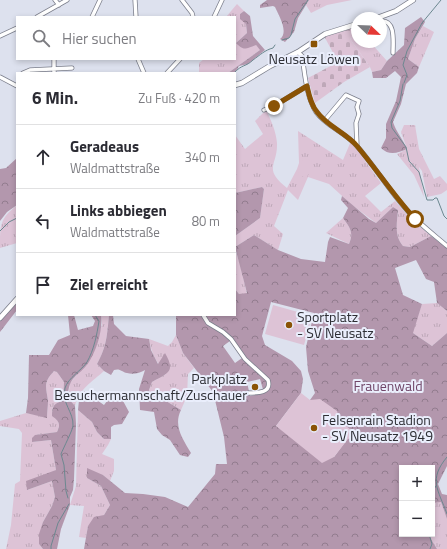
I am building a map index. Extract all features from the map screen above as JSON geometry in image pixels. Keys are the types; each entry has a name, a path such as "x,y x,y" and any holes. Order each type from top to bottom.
{"main road":[{"path":"387,14 396,11 413,0"},
{"path":"236,85 242,83 270,66 298,52 325,34 351,26"},
{"path":"0,318 16,300"}],"street":[{"path":"55,0 59,5"},
{"path":"39,16 67,0"},
{"path":"92,16 100,0"},
{"path":"135,0 136,16"},
{"path":"182,0 193,16"},
{"path":"214,16 222,0"},
{"path":"387,21 389,22 393,32 393,53"},
{"path":"0,36 16,28"},
{"path":"298,52 302,56 307,86 311,102 315,110 357,146 407,210 429,232 447,246"},
{"path":"54,60 54,72"},
{"path":"138,60 144,72"},
{"path":"168,72 179,60"},
{"path":"25,72 30,70 36,72 54,72 72,68"},
{"path":"0,77 16,85"},
{"path":"264,110 274,106 307,86"},
{"path":"325,120 346,95 359,101 357,107 359,114 356,123 357,146"},
{"path":"204,316 208,323 224,332 231,339 245,359 268,380 269,384 266,391 248,393"}],"green space":[{"path":"267,0 309,0 298,18 294,32 285,42 280,39 284,32 281,19 275,7 260,8 260,5"},
{"path":"309,0 352,0 327,5 311,13 306,5"},
{"path":"237,4 244,11 240,14 246,24 247,33 236,43 236,16 227,16"},
{"path":"244,11 250,16 253,36 265,50 248,64 239,66 236,72 229,72 260,50 256,45 249,48 243,48 236,43 247,33 246,24 240,19 240,14"},
{"path":"421,17 425,22 415,39 408,59 419,67 417,73 406,84 401,104 393,122 407,149 397,153 390,153 381,148 386,138 386,124 396,101 401,77 395,71 386,78 373,78 372,72 381,70 387,61 404,45 405,28"},
{"path":"423,26 434,32 419,67 408,59 415,39"},
{"path":"351,28 351,48 356,48 370,67 344,82 315,103 308,78 338,62 324,36"},
{"path":"236,43 256,45 260,49 229,72 199,72 199,63 203,60 236,60"},
{"path":"356,48 375,48 387,61 381,70 372,72"},
{"path":"266,110 274,130 277,143 273,171 279,181 287,188 299,163 298,131 343,160 351,141 381,183 365,196 381,212 395,201 409,217 431,236 410,247 403,246 397,234 398,210 393,207 376,223 352,205 329,184 308,177 298,200 288,190 274,226 283,234 278,250 254,235 236,246 236,235 260,218 264,189 262,187 236,193 236,136 245,149 263,134 255,121"},
{"path":"404,125 415,125 419,149 434,179 440,176 447,184 447,190 441,194 427,197 422,171 419,167 424,197 414,175 397,154 407,149 401,132"},
{"path":"303,158 312,161 307,178 298,175"},
{"path":"16,159 16,206 7,212 0,221 0,169 6,168"},
{"path":"262,187 264,189 260,218 236,235 236,193"},
{"name":"Frauenwald","path":"342,196 369,219 376,223 393,207 398,210 397,234 403,246 410,247 431,236 447,248 447,311 437,303 434,282 426,279 416,260 395,268 403,295 422,304 413,333 432,346 447,333 447,466 438,484 442,494 447,495 447,519 441,502 435,503 435,465 399,465 399,537 430,537 437,549 84,549 88,526 94,517 104,515 110,505 101,486 87,478 87,468 103,475 125,493 165,497 188,507 215,474 216,464 227,464 224,437 213,392 183,353 176,335 176,316 236,316 236,290 239,294 247,293 236,246 254,235 278,250 301,259 325,262 330,237 349,244 351,233 343,218 348,208 341,200","holes":["271,302 314,313 306,347 308,371 315,393 310,400 348,438 334,457 276,426 301,393 303,379 301,371 292,361 265,345 262,336","230,341 242,358 235,363 223,346","260,379 264,393 250,396 247,382"]},
{"path":"16,206 16,243 0,248 2,223 7,214"},
{"path":"343,218 351,233 349,244 326,233"},
{"path":"236,253 247,294 239,294 236,290"},
{"path":"16,303 16,311 0,332 0,321"},
{"path":"437,303 447,311 447,333 432,346 413,333 413,330 422,304"},
{"name":"Sportplatz - SV Neusatz","path":"273,305 312,316 304,345 265,334"},
{"path":"68,316 74,316 78,330 93,326 95,321 92,316 101,316 99,339 92,357 85,367 74,377 68,391 68,398 75,406 76,424 74,479 73,490 70,497 70,505 61,529 57,549 43,549 39,544 39,534 55,497 52,481 27,490 26,481 56,470 51,440 32,442 32,438 35,435 57,432 59,425 58,421 52,416 52,410 57,403 63,401 64,382 57,372 54,371 48,379 46,385 48,401 47,418 26,413 28,398 29,355 49,355 58,340 70,335"},
{"path":"101,316 109,316 105,346 97,364 104,371 83,390 75,406 68,398 70,383 88,362 102,325"},
{"path":"109,316 113,316 114,324 126,336 149,339 151,350 158,364 165,353 170,364 169,371 152,382 149,390 152,397 166,401 181,410 178,422 182,437 191,453 188,457 180,455 170,440 162,435 157,429 154,412 140,410 139,389 145,370 132,374 114,370 111,375 97,364 105,346"},
{"path":"176,335 183,353 194,368 188,374 187,396 181,410 166,401 152,397 149,390 152,382 166,374 155,358 149,339 168,346"},
{"path":"54,371 57,372 64,382 63,401 54,405 52,412 52,415 59,423 59,427 57,432 36,435 32,442 51,440 56,470 27,490 52,481 55,497 43,522 39,544 43,549 6,549 11,525 15,484 20,481 22,433 19,429 0,426 0,421 26,413 47,417 48,401 46,385 48,379"},
{"path":"84,391 104,405 114,392 122,399 129,412 122,424 111,427 111,439 104,439 97,432 92,422 78,410 79,400"},
{"name":"Felsenrain Stadion - SV Neusatz 1949","path":"301,393 310,400 320,399 337,411 340,421 351,430 351,438 348,439 334,457 322,463 276,426"},
{"path":"78,410 92,422 97,432 104,439 111,439 102,454 114,459 114,471 110,481 103,475 87,478 101,486 110,505 104,515 88,526 86,538 79,537 84,506 70,505 76,486"},
{"path":"435,502 441,502 447,519 447,549 437,549 430,537 435,537"}],"waterway":[{"path":"282,40 289,38 291,35 295,19 308,0"},
{"path":"404,83 407,75 403,65 407,51 422,23 441,0"},
{"path":"235,72 267,50 273,48 275,45"},
{"path":"403,84 400,101 391,122 392,128 406,147 409,161 419,172 427,200 437,198 444,216 447,219"},
{"path":"0,231 9,222 16,218"},
{"path":"68,498 64,465 61,454 70,435 73,421 64,393 69,381 87,362 92,352 99,321 96,316"},
{"path":"447,457 441,465 436,479 436,485 447,514"},
{"path":"51,549 58,523 69,504"},
{"path":"430,537 432,544 430,549"}],"place":[{"name":"Neusatz Löwen","path":"314,44"},
{"name":"Sportplatz - SV Neusatz","path":"289,325"},
{"name":"Parkplatz Besuchermannschaft/Zuschauer","path":"255,387"},
{"name":"Felsenrain Stadion - SV Neusatz 1949","path":"314,428"}],"route":[{"path":"274,106 307,86 311,102 317,113 346,135 357,146 415,219"}]}
